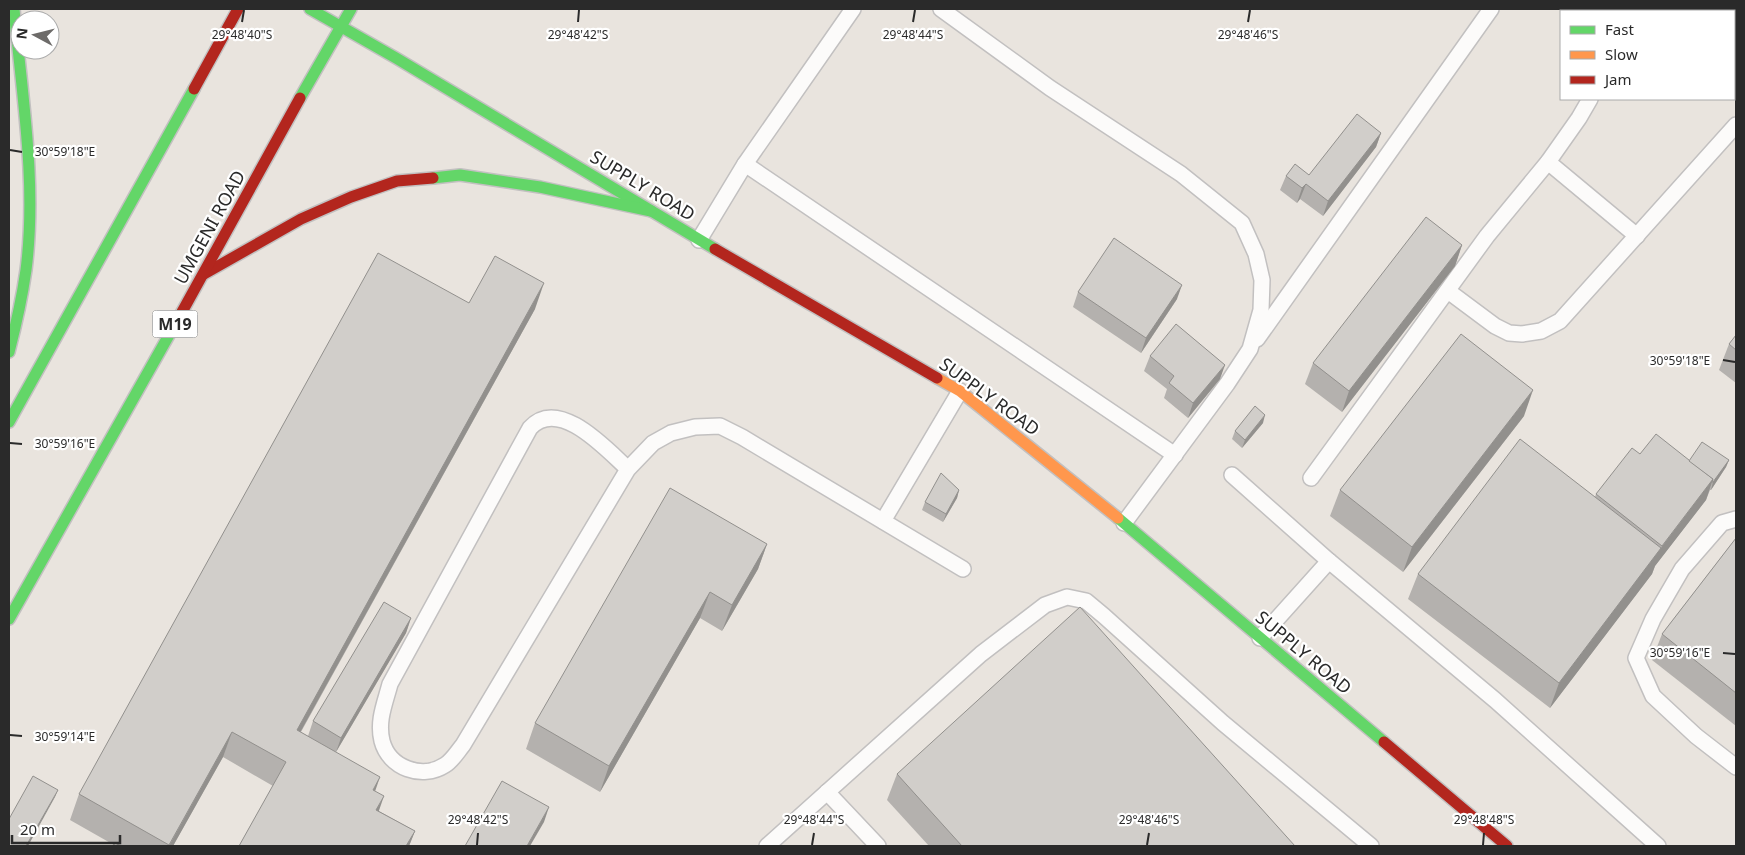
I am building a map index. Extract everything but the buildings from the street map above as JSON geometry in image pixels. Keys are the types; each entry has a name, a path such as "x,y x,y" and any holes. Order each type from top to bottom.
{"main road":[{"path":"9,352 25,281 28,219 27,152 14,9"},
{"path":"9,422 238,9"},
{"name":"SUPPLY ROAD","path":"310,9 396,58 698,240 960,391 1124,523 1507,846"},
{"name":"UMGENI ROAD","path":"9,619 351,9"},
{"path":"204,274 301,219 351,197 397,181 460,176 540,187 651,211"}],"lane":[{"path":"698,240 745,164 853,9"},
{"path":"941,9 1050,88 1181,174 1242,223 1256,254 1262,280 1261,310 1250,349"},
{"path":"1124,523 1227,384 1491,9"},
{"path":"1311,478 1487,236 1548,162 1589,100"},
{"path":"1448,290 1495,326 1508,333 1522,334 1541,331 1560,321 1736,126"},
{"path":"1548,162 1637,236"},
{"path":"745,164 1175,455"},
{"path":"883,521 960,391"},
{"path":"628,469 589,434 571,422 556,418 542,419 530,428 390,684 380,718 382,741 387,753 394,762 414,771 434,770 446,765 463,745 628,469 653,444 671,433 696,426 720,426 742,437 963,570"},
{"path":"1232,474 1329,561 1496,700 1658,846"},
{"path":"1736,519 1722,523 1682,569 1653,619 1636,658 1654,696 1696,736 1736,767"},
{"path":"1260,638 1329,561"},
{"path":"767,846 981,654 1045,605 1067,598 1086,601 1223,723 1370,846"},
{"path":"827,792 878,846"}],"traffic: fast":[{"path":"9,352 26,270 30,205 27,140 14,9"},
{"path":"310,9 396,58 715,249"},
{"path":"300,98 351,9"},
{"path":"9,422 194,89"},
{"path":"433,178 460,175 540,187 651,211"},
{"path":"9,619 182,312"},
{"path":"1118,518 1384,742"}],"traffic: slow":[{"path":"937,378 960,391 1118,518"}],"traffic: jam":[{"path":"194,89 238,9"},
{"path":"182,312 300,98"},
{"path":"204,274 301,219 351,197 397,181 433,178"},
{"path":"715,249 937,378"},
{"path":"1384,742 1507,846"}]}
